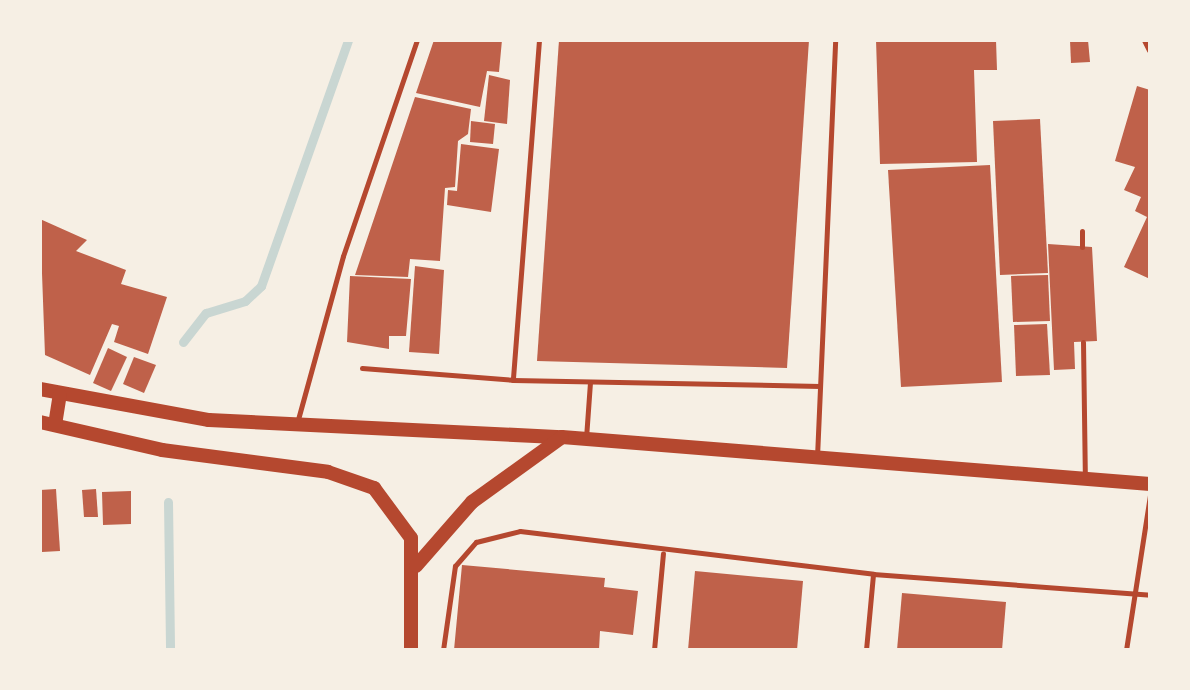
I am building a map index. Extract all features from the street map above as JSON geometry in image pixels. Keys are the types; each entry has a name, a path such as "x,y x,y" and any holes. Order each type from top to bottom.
{"main road":[{"path":"40,389 60,395 209,420 562,438 1085,482 1150,484"},
{"path":"60,395 48,424 162,450 355,480 386,498 400,520 415,566 411,650"},
{"path":"415,566 472,502 562,438"}],"street":[{"path":"1144,40 1150,50"}],"lane":[{"path":"296,426 343,256 417,40"},
{"path":"513,380 539,40"},
{"path":"817,460 835,40"},
{"path":"1082,231 1082,247"},
{"path":"1083,342 1085,482"},
{"path":"362,368 513,380 820,386"},
{"path":"586,440 590,382"},
{"path":"1126,650 1132,595 1150,495"},
{"path":"443,650 447,590 455,566 476,542 520,531 663,553 873,574 1150,595"},
{"path":"654,650 663,553"},
{"path":"866,650 873,574"}],"building":[{"path":"434,40 502,40 499,72 487,71 480,107 416,93"},
{"path":"559,40 809,40 787,368 537,361"},
{"path":"876,40 996,40 997,70 974,70 977,162 880,164"},
{"path":"1070,40 1088,40 1090,62 1071,63"},
{"path":"489,75 510,80 507,124 484,121"},
{"path":"1137,86 1150,90 1150,279 1124,267 1147,217 1135,211 1141,197 1124,190 1135,167 1115,161"},
{"path":"415,97 471,109 468,134 458,141 455,187 445,188 440,261 410,259 408,277 355,275"},
{"path":"1040,119 1048,273 1000,275 993,121"},
{"path":"471,121 495,124 493,144 470,142"},
{"path":"461,144 499,149 491,212 447,205 448,190 457,191"},
{"path":"990,165 1002,382 901,387 888,170"},
{"path":"40,219 87,240 76,251 126,270 121,284 167,297 148,354 114,342 119,326 112,324 90,375 45,355"},
{"path":"1048,244 1092,247 1097,341 1074,342 1075,369 1054,370"},
{"path":"415,266 444,270 439,354 409,352"},
{"path":"1048,275 1050,321 1013,322 1011,276"},
{"path":"350,276 411,279 406,336 389,336 389,349 347,342"},
{"path":"1047,324 1050,375 1016,376 1014,325"},
{"path":"108,348 127,357 111,391 93,383"},
{"path":"134,357 156,365 144,393 123,384"},
{"path":"56,489 60,551 42,552 40,490"},
{"path":"96,489 98,517 84,517 82,490"},
{"path":"131,491 131,524 103,525 102,492"},
{"path":"462,565 605,578 604,587 638,591 633,635 600,631 599,650 454,650"},
{"path":"695,571 803,581 797,650 688,650"},
{"path":"902,593 1006,602 1002,650 897,650"}],"waterway":[{"path":"183,342 206,313 245,301 261,286 348,40"},
{"path":"168,502 170,650"}]}
